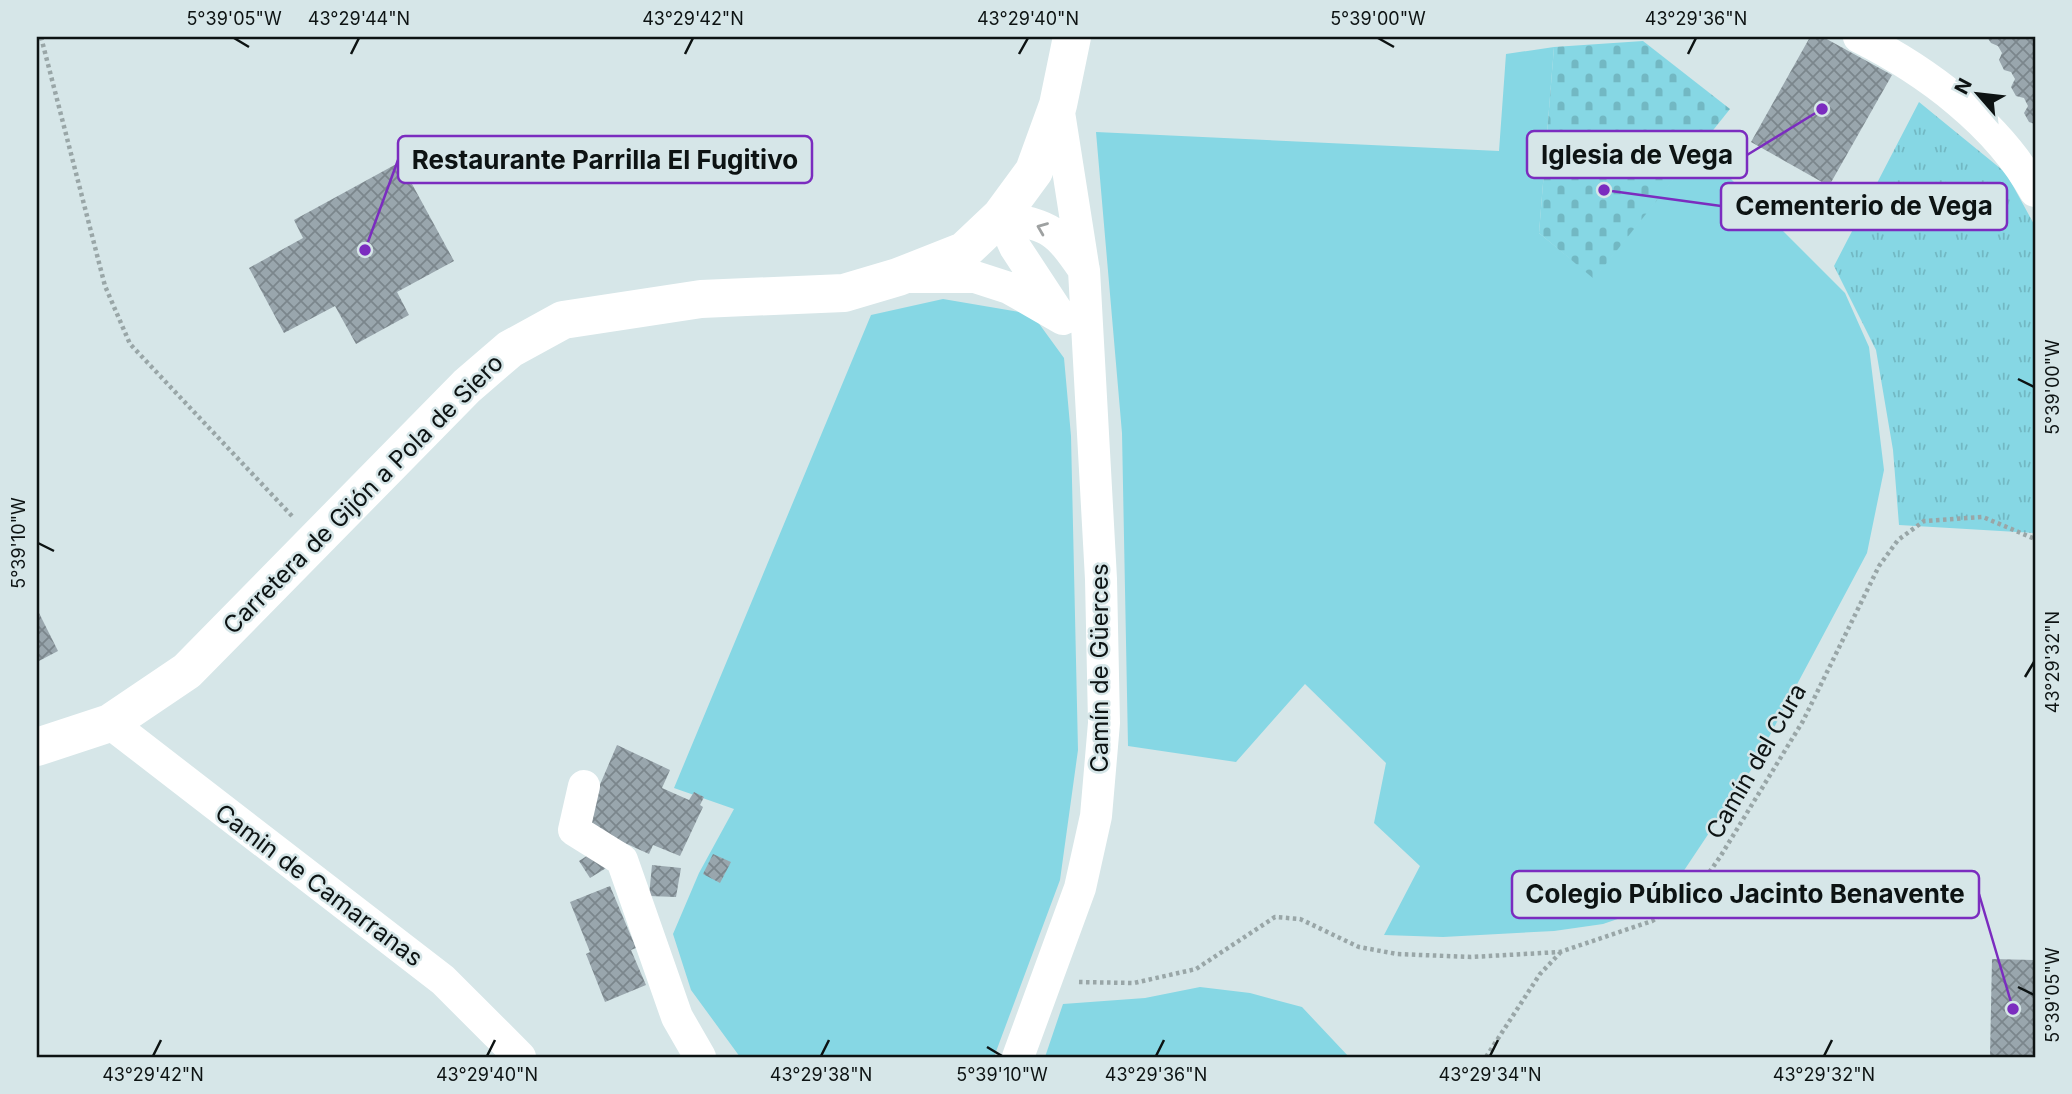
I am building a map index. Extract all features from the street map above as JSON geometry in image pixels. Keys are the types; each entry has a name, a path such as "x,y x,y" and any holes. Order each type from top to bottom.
{"street":[{"name":"Carretera de Gijón a Pola de Siero","path":"37,747 110,723 187,671 467,386 510,349 563,320 701,299 844,293 898,277 964,251 1002,216 1034,171 1058,105 1072,37"},
{"path":"1859,37 1921,74 1983,122 2035,191"},
{"name":"Camín de Güerces","path":"1018,1057 1080,888 1093,828 1104,723 1101,579 1084,270 1058,105"},
{"path":"1002,216 1042,226 1061,236 1084,270"},
{"path":"1002,216 1015,247 1063,319 1088,350"},
{"path":"898,277 975,276 1009,288 1063,319"},
{"name":"Camin de Camarranas","path":"110,723 443,980 520,1057"},
{"path":"584,786 574,830 622,860 677,1017 699,1057"}],"path":[{"path":"41,37 105,286 130,344 314,540"},
{"name":"Camín del Cura","path":"1046,982 1134,983 1196,969 1275,917 1300,919 1359,947 1397,954 1471,957 1560,952 1652,921 1694,894 1720,857 1804,721 1879,566 1898,540 1924,521 1983,517 2035,539"},
{"path":"1486,1057 1540,974 1560,952"}],"green space":[{"path":"1643,41 1730,109 1594,279 1539,233 1554,47"},
{"path":"1554,47 1539,233 1594,278 1699,147 1845,293 1869,347 1884,470 1867,553 1753,767 1677,881 1647,909 1603,924 1554,931 1443,937 1384,935 1420,866 1374,823 1386,763 1305,684 1236,762 1128,746 1122,433 1096,132 1499,151 1506,54"},
{"path":"1919,102 2006,173 2035,226 2035,533 1899,525 1893,450 1876,350 1834,266"},
{"path":"943,299 1032,314 1064,358 1071,436 1078,750 1060,880 994,1057 740,1057 691,990 673,934 699,873 734,809 674,788 871,315"},
{"path":"1200,987 1250,993 1302,1007 1349,1057 1045,1057 1063,1004 1145,998"}],"building":[{"path":"1810,37 1823,37 1892,75 1829,186 1751,142"},
{"path":"1987,37 2035,37 2035,124 2029,122 2024,113 2028,106 2024,98 2016,96 2011,87 2015,79 2011,72 2004,70 1999,60 2002,53"},
{"path":"400,162 454,261 397,292 409,315 356,344 335,306 284,333 249,268 303,238 294,220"},
{"path":"37,609 58,651 37,662"},
{"path":"617,745 670,770 662,788 689,800 694,792 704,797 700,805 703,807 680,856 653,845 649,854 583,824"},
{"path":"599,848 611,865 590,878 579,861"},
{"path":"713,854 731,862 720,883 703,874"},
{"path":"652,865 681,868 676,897 649,896"},
{"path":"610,886 636,948 631,950 646,985 605,1002 586,954 590,952 570,902"},
{"path":"1992,959 2035,960 2035,1057 1990,1057"}],"place":[{"name":"Iglesia de Vega","path":"1822,109"},
{"name":"Cementerio de Vega","path":"1604,190"},
{"name":"Restaurante Parrilla El Fugitivo","path":"365,250"},
{"name":"Colegio Público Jacinto Benavente","path":"2013,1009"}]}
